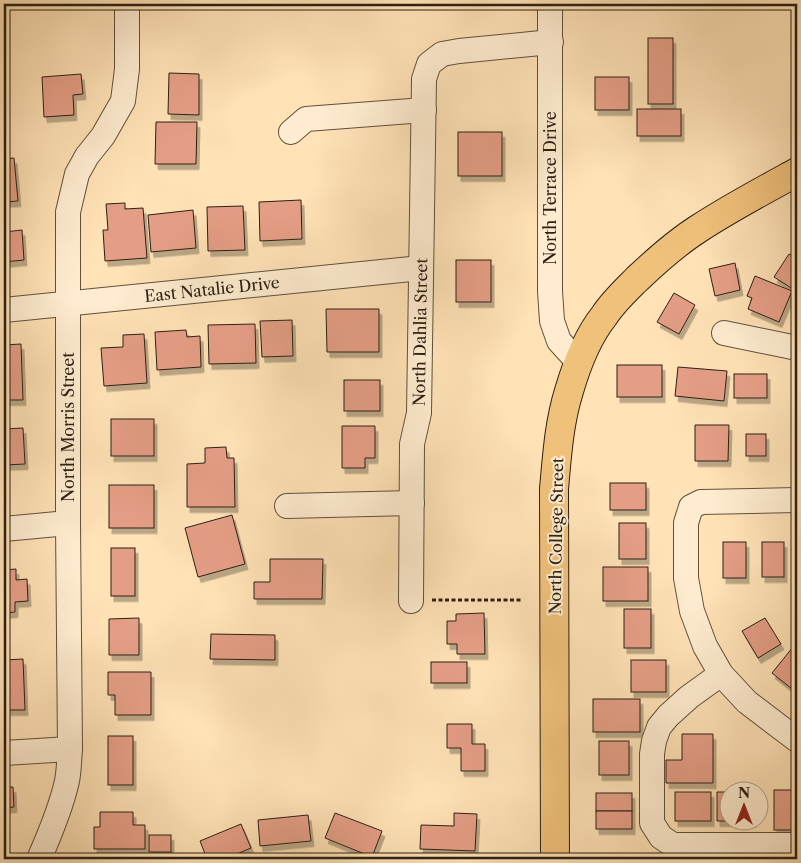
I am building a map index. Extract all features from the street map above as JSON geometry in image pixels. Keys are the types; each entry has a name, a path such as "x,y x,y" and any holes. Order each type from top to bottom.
{"main road":[{"name":"North College Street","path":"555,859 554,489 558,442 569,389 579,363 603,316 621,294 654,263 698,229 797,172"}],"street":[{"name":"North Morris Street","path":"39,859 53,828 68,779 70,750 68,212 77,174 87,156 103,136 123,100 127,69 127,4"},
{"name":"North Terrace Drive","path":"550,4 550,291 552,321 559,341 579,363"},
{"name":"North Dahlia Street","path":"422,600 412,503 412,444 419,413 424,79 428,64 442,54 551,42"},
{"path":"291,132 306,120 424,110"},
{"name":"East Natalie Drive","path":"4,310 421,268"},
{"path":"724,333 797,348"},
{"path":"797,500 701,502 690,507 686,523 686,578 692,612 705,646 720,674 747,702 797,740"},
{"path":"287,506 412,503"},
{"path":"4,529 68,523"},
{"path":"720,674 675,709 659,727 652,754 652,823 661,837 673,846 797,845"},
{"path":"4,753 70,750"}],"path":[{"path":"422,600 522,600"}],"building":[{"path":"648,38 673,38 673,104 648,104"},
{"path":"169,73 199,74 199,115 168,114"},
{"path":"81,74 83,94 73,95 74,115 44,117 42,77"},
{"path":"595,77 629,77 629,110 595,110"},
{"path":"637,109 681,109 681,136 637,136"},
{"path":"156,122 197,122 196,164 155,164"},
{"path":"458,132 502,132 502,176 458,176"},
{"path":"14,158 18,201 4,202 4,159"},
{"path":"301,200 302,239 260,241 259,202"},
{"path":"125,203 125,209 143,208 147,258 105,261 103,230 108,230 106,204"},
{"path":"243,206 245,250 208,251 207,207"},
{"path":"193,210 196,248 151,252 148,215"},
{"path":"22,230 24,260 4,262 4,232"},
{"path":"789,254 797,259 796,291 774,277"},
{"path":"456,260 491,260 491,302 456,302"},
{"path":"735,263 740,290 715,296 709,269"},
{"path":"755,276 792,291 779,322 748,309 752,298 747,296"},
{"path":"674,293 695,305 679,334 657,322"},
{"path":"326,309 379,309 379,352 327,352"},
{"path":"292,320 293,356 262,357 260,321"},
{"path":"255,324 256,363 209,364 208,325"},
{"path":"186,330 187,337 200,336 201,367 157,370 155,332"},
{"path":"144,334 147,383 104,386 101,348 123,347 123,335"},
{"path":"21,344 23,400 4,400 4,345"},
{"path":"617,365 662,365 662,397 617,397"},
{"path":"678,367 727,371 724,401 675,396"},
{"path":"734,374 767,374 767,398 734,398"},
{"path":"344,380 380,380 380,411 344,411"},
{"path":"111,419 154,419 154,456 111,456"},
{"path":"695,425 729,425 728,461 695,461"},
{"path":"342,426 375,426 375,458 365,458 365,468 342,468"},
{"path":"23,428 25,464 4,465 4,429"},
{"path":"746,434 766,434 766,456 746,456"},
{"path":"226,447 227,458 234,458 235,507 187,507 187,464 205,463 205,448"},
{"path":"610,483 646,483 646,510 610,510"},
{"path":"109,485 154,485 154,528 109,528"},
{"path":"232,515 245,564 198,577 185,528"},
{"path":"619,523 646,523 646,559 619,559"},
{"path":"792,539 797,539 797,599 793,599"},
{"path":"723,542 746,542 746,578 723,578"},
{"path":"762,542 784,542 784,577 762,577"},
{"path":"111,548 135,548 135,596 111,596"},
{"path":"270,559 323,559 322,599 254,599 254,582 270,582"},
{"path":"603,567 648,567 648,601 603,601"},
{"path":"16,569 16,580 27,579 28,601 15,602 15,612 4,613 4,570"},
{"path":"624,609 651,609 651,648 624,648"},
{"path":"484,613 485,654 457,654 457,644 447,644 447,621 456,621 456,614"},
{"path":"139,618 139,655 109,655 109,619"},
{"path":"765,618 781,644 758,658 742,631"},
{"path":"211,634 275,635 275,660 210,659"},
{"path":"793,647 797,650 797,693 772,673"},
{"path":"23,659 25,710 4,710 4,660"},
{"path":"631,660 666,660 666,692 631,692"},
{"path":"431,662 467,662 467,683 431,683"},
{"path":"108,672 151,672 151,715 115,715 115,695 108,695"},
{"path":"593,699 640,699 640,732 593,732"},
{"path":"447,724 472,724 472,744 485,744 485,771 461,771 461,748 447,748"},
{"path":"682,734 713,734 713,783 666,783 666,760 682,760"},
{"path":"108,736 133,736 133,785 108,785"},
{"path":"599,741 629,741 629,775 599,775"},
{"path":"4,787 13,787 14,807 4,808"},
{"path":"774,790 797,790 797,830 774,830"},
{"path":"675,792 711,792 711,821 675,821"},
{"path":"717,792 718,792 718,821"},
{"path":"596,793 632,793 632,811 596,811"},
{"path":"596,811 632,811 632,829 596,829"},
{"path":"100,812 133,812 133,825 145,825 145,849 94,849 94,827 100,827"},
{"path":"335,813 382,831 372,857 325,838"},
{"path":"454,813 477,814 475,851 420,849 421,825 454,826"},
{"path":"308,815 311,841 260,846 258,820"},
{"path":"241,824 251,848 225,859 207,859 200,841"},
{"path":"149,835 171,835 171,852 149,852"}]}
